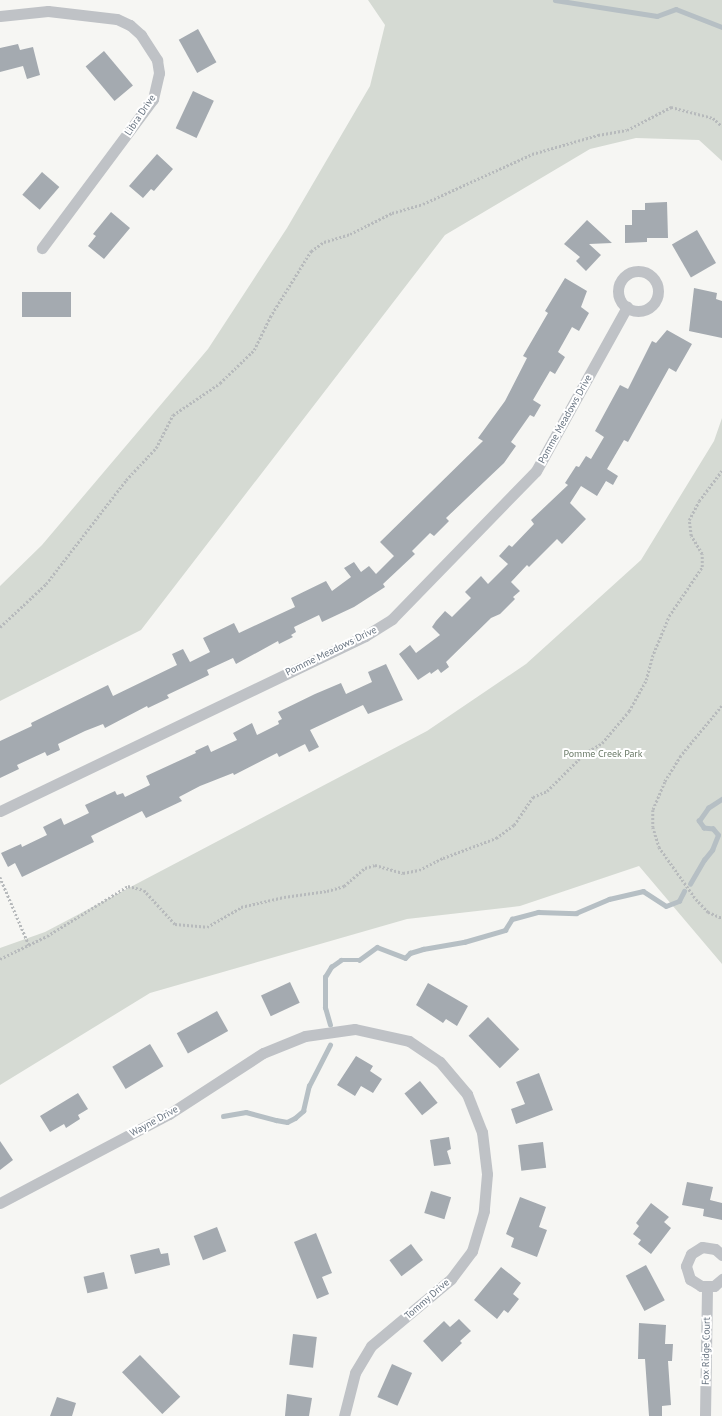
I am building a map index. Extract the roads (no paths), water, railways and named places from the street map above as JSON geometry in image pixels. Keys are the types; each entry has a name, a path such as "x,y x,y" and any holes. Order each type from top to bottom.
{"street":[{"name":"Libra Drive","path":"0,16 48,11 117,19 130,25 141,35 156,60 159,73 153,99 42,248"},
{"name":"Pomme Meadows Drive","path":"0,811 365,636 392,619 536,471 627,307"},
{"name":"Tommy Drive","path":"306,1036 355,1029 410,1041 440,1062 467,1094 482,1132 487,1174 484,1211 472,1251 451,1279 371,1346 355,1373 344,1416"},
{"name":"Wayne Drive","path":"0,1203 169,1114 264,1053 306,1036"},
{"path":"722,1255 715,1249 702,1247 696,1250 688,1259 686,1266 690,1279 701,1286 707,1287 722,1279"},
{"name":"Fox Ridge Court","path":"706,1416 707,1287"}],"waterway":[{"path":"555,0 657,16 676,9 722,27"},
{"path":"690,884 704,860 712,850 718,835 713,829 704,828 699,821 708,808 722,799"},
{"path":"330,1025 325,1008 325,977 331,967 341,960 359,960 377,947 405,958 410,953 423,949 464,942 505,930 512,919 538,912 576,913 609,899 643,891 666,906 679,901 684,891"},
{"path":"223,1116 246,1112 287,1122 295,1118 303,1111 309,1086 330,1045"}],"park label":[{"name":"Pomme Creek Park","path":"603,754"}]}
